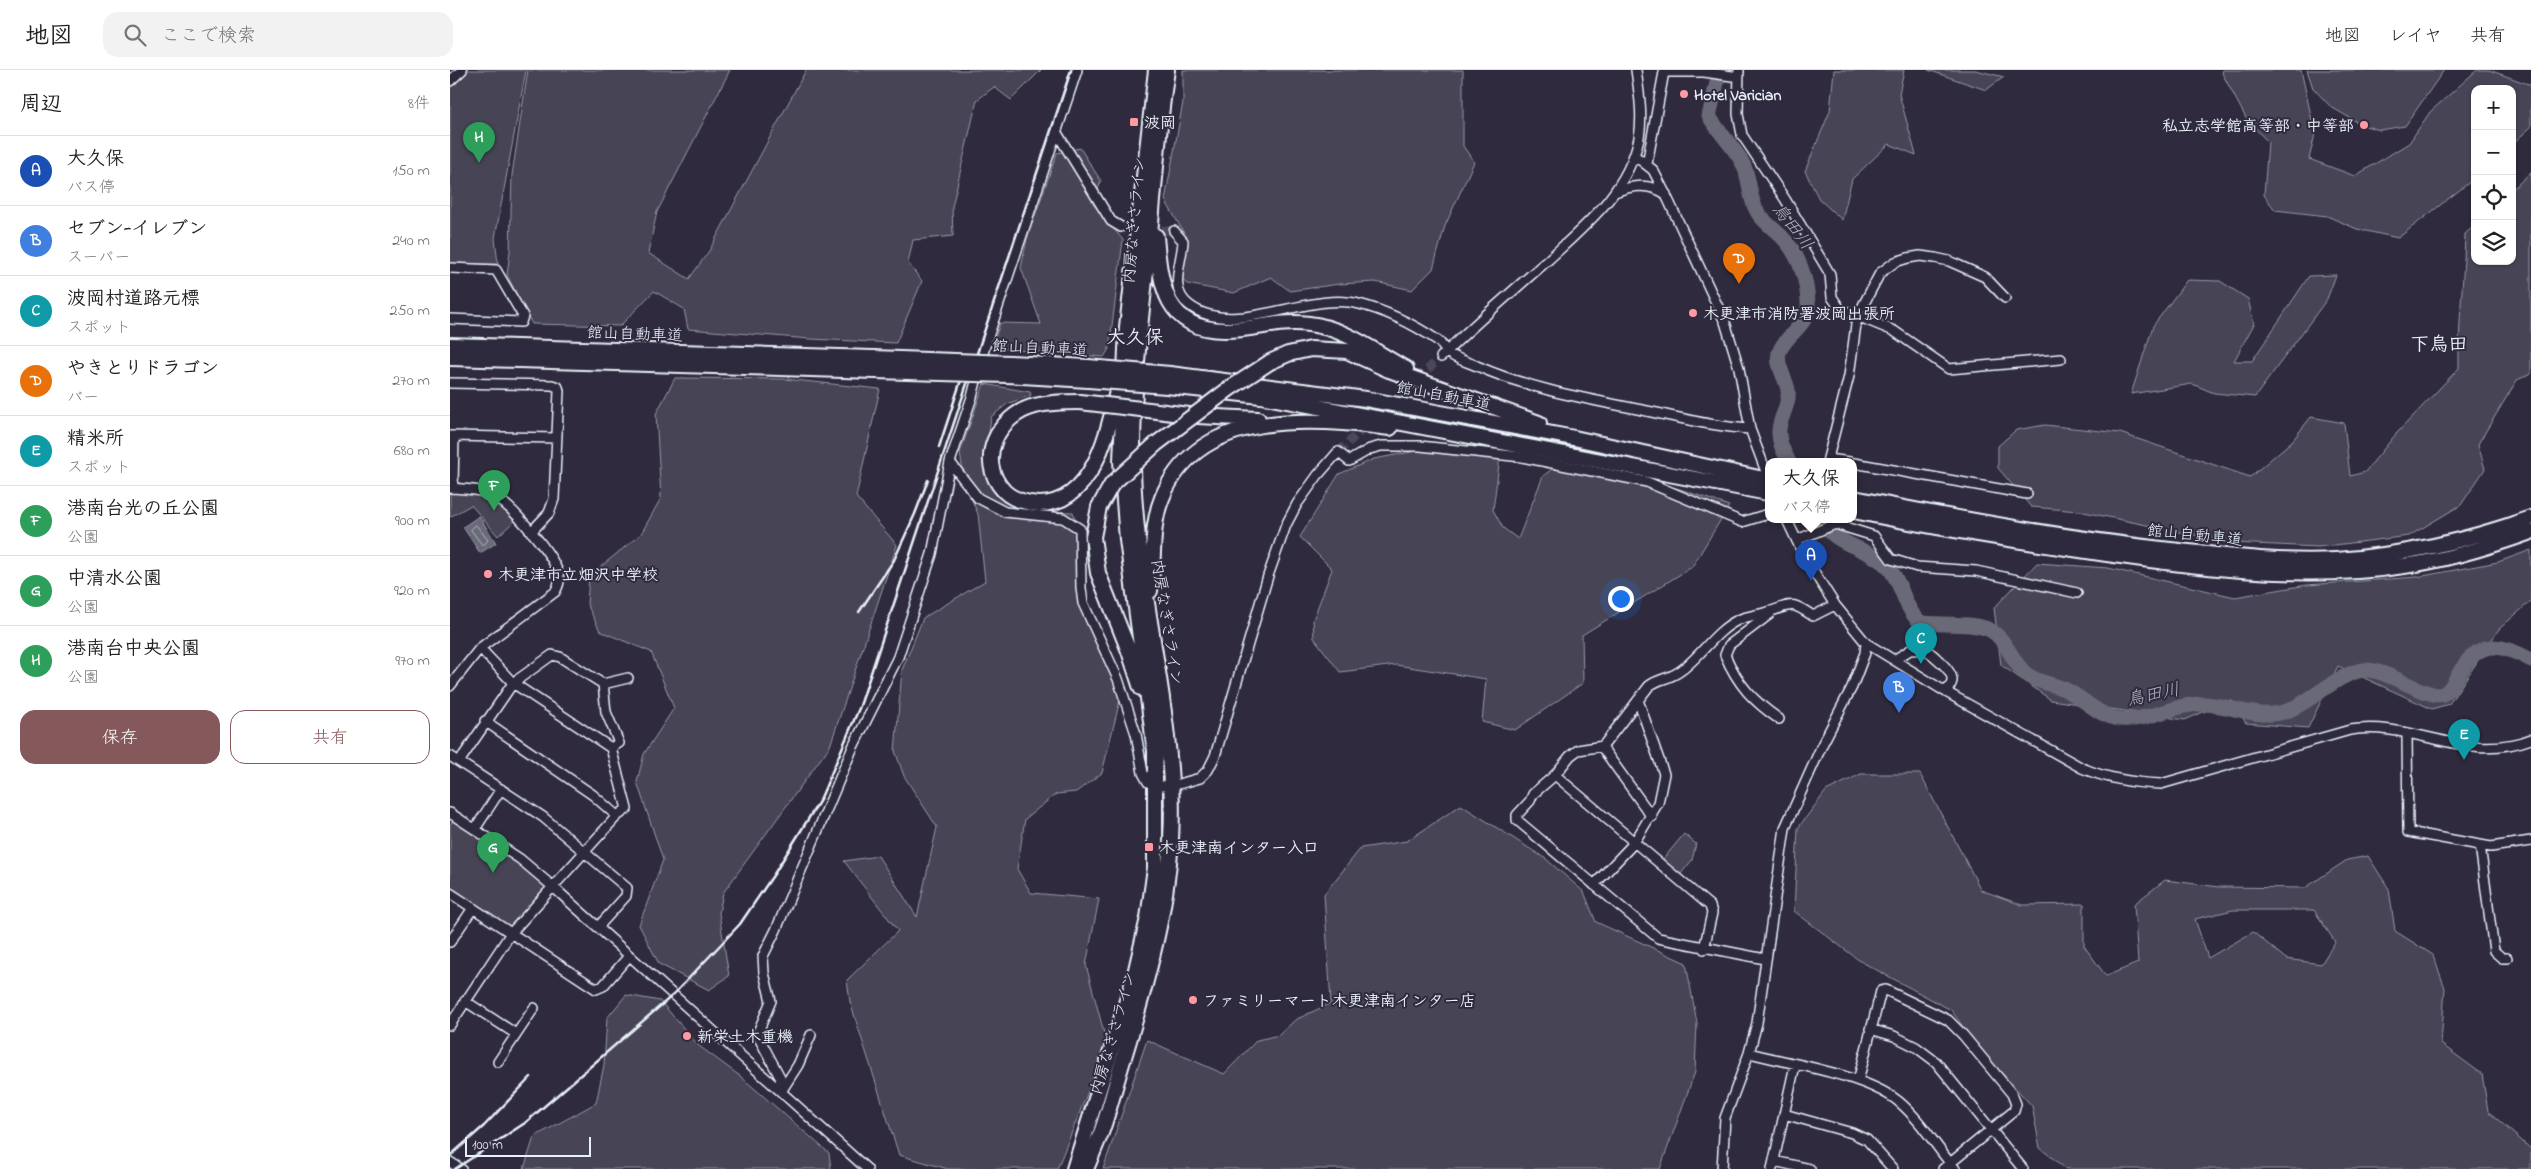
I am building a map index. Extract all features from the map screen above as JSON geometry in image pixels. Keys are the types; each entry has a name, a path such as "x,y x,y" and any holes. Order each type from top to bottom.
{"highway":[{"name":"内房なぎさライン","path":"1074,1169 1124,1014 1141,949 1155,868 1156,786 1151,718 1124,501 1121,461 1128,327 1156,70"},
{"name":"内房なぎさライン","path":"1086,1169 1102,1130 1137,1015 1160,927 1170,866 1172,786 1160,678 1134,503 1133,431 1142,302 1166,70"},
{"path":"1153,201 1158,270 1163,292 1175,310 1189,322 1205,328 1226,330 1281,322 1311,324 1335,330 1354,338 1405,369 1460,396"},
{"path":"1128,327 1115,398 1105,441 1097,459 1086,476 1073,491 1051,504 1019,501 1005,492 996,480 990,456 994,440 1006,421 1017,413 1034,406 1056,402 1080,402 1149,410 1197,416 1362,424 1515,443"},
{"name":"館山自動車道","path":"450,345 874,365"},
{"path":"1151,718 1126,643 1098,573 1093,537 1099,507 1112,484 1156,444 1214,399 1270,362 1288,354 1311,349 1348,351 1389,370 1514,416 1574,434 1712,468"},
{"name":"館山自動車道","path":"450,358 1009,369 1088,373 1366,399 1574,438 1712,468 1765,491"},
{"name":"館山自動車道","path":"1169,380 1515,443 1732,478 1765,479"},
{"path":"1148,606 1153,573 1156,522 1162,498 1174,476 1184,464 1199,448 1243,427 1318,422"},
{"name":"館山自動車道","path":"1857,505 2128,545 2222,556 2297,560 2333,560 2399,553 2464,540 2531,518"},
{"name":"館山自動車道","path":"1857,505 2002,538 2126,557 2221,568 2298,573 2403,566 2469,553 2531,532"}],"street":[{"path":"450,81 462,70"},
{"path":"780,1091 781,1079 759,1038 758,1032 771,1001 762,963 764,949 776,930 853,747 898,657 932,554 950,462 972,397 985,346 1077,70"},
{"path":"1444,354 1583,229 1615,192 1634,155 1639,137 1641,105 1636,70"},
{"path":"1647,164 1664,71 1737,74 1738,114 1742,135 1785,199 1830,274 1832,297 1840,309 1894,331 1949,368 2061,359"},
{"path":"1057,133 1111,221 1121,227"},
{"path":"1634,155 1647,164 1666,195 1725,322 1739,368 1750,429 1765,471"},
{"path":"1615,192 1634,186 1646,186 1657,188 1666,195"},
{"path":"1174,231 1183,241 1176,282 1178,290 1188,304 1207,315 1231,318 1338,301 1357,303 1411,324 1440,342 1444,354"},
{"path":"1828,458 1849,376 1857,317 1880,273 1894,262 1908,258 1920,256 1948,261 1985,277 2005,298"},
{"path":"450,268 496,270 523,316 520,322 450,319"},
{"path":"1444,354 1513,380 1618,405 1750,429"},
{"path":"450,383 558,387 556,482 552,506 544,519 531,532"},
{"path":"450,686 480,648 556,592 559,586 557,569 531,532 506,503 493,495 451,488 452,436 556,438"},
{"path":"950,462 978,498 1005,512 1063,518 1080,529 1082,541 1080,588 1083,603 1118,679 1136,734 1143,773 1148,782 1156,786 1172,786 1200,778 1208,770 1215,756 1268,576 1286,525 1312,482 1338,452 1348,460 1356,458 1370,449 1381,446 1420,446 1522,457 1647,482 1742,522 1765,515"},
{"path":"1857,464 2027,494"},
{"path":"1788,523 1796,540 1834,605 1866,643 1946,692 2082,768 2104,778 2139,784 2161,784 2350,730 2383,728 2474,748 2495,748 2531,739"},
{"path":"1796,540 1840,523 1874,536 1891,559 1917,567 1976,571 2077,593"},
{"path":"1765,959 1704,949 1658,938 1517,820 1517,815 1530,801 1539,787 1555,775 1570,756 1578,750 1601,746 1649,686 1655,681 1677,673 1715,637 1738,620 1786,605 1796,605 1813,616 1834,605"},
{"path":"1771,611 1729,645 1725,655 1746,692 1754,701 1779,719"},
{"path":"1722,1169 1725,1118 1749,1054 1757,1023 1785,828 1823,743 1852,687 1865,653 1866,643"},
{"path":"450,1025 511,933 552,886 617,816 626,809 611,748 513,683 480,648"},
{"path":"1894,660 1910,650 1926,649 1938,658 1952,676 1952,682 1946,692"},
{"path":"460,762 485,721 513,683 552,655 560,657 603,684 628,678"},
{"path":"603,684 606,712 619,743 611,748"},
{"path":"1594,885 1634,843 1652,817 1658,803 1664,774 1638,700"},
{"path":"485,721 593,795 617,816"},
{"path":"2407,733 2408,832 2491,848 2531,842"},
{"path":"1601,746 1652,817"},
{"path":"450,756 543,817 627,888 626,896 598,928"},
{"path":"1555,775 1710,906 1712,913 1704,949"},
{"path":"475,829 501,788"},
{"path":"450,813 520,859 552,886 867,1169"},
{"path":"2480,845 2494,951 2502,958 2507,958"},
{"path":"450,893 596,989 603,986 629,956"},
{"path":"450,942 473,908"},
{"path":"1749,1054 1858,1080 1875,1086 1905,1107 1949,1167 2014,1111 2016,1104 2012,1094 1963,1035 1948,1020 1894,994 1881,990 1858,1080"},
{"path":"465,1001 516,1034"},
{"path":"498,1062 534,1008"},
{"path":"1870,1029 1894,1036 1909,1043 1936,1062 2023,1169"},
{"path":"780,1091 798,1065 811,1035"},
{"path":"1795,1065 1773,1165 1810,1169"},
{"path":"1784,1114 1852,1133 1867,1140 1893,1169"},
{"path":"450,1162 461,1169"}],"shaded area":[{"path":"468,70 526,70 495,238 498,264 450,264 450,87"},
{"path":"528,70 730,70 657,212 648,253 689,279 709,251 806,70 1041,70 1011,100 994,87 977,100 952,207 953,236 913,240 908,263 922,281 896,343 810,339 688,329 684,309 654,291 620,326 532,324 507,275 510,251 512,175"},
{"path":"1183,70 1463,70 1463,146 1474,162 1445,226 1433,269 1412,290 1375,282 1339,284 1290,291 1271,277 1234,293 1187,284 1173,272 1184,233 1165,200 1183,102"},
{"path":"1834,70 1904,70 1899,94 1916,155 1889,144 1852,179 1842,220 1819,199 1805,171 1830,111"},
{"path":"1928,70 1975,70 2004,77 1986,90"},
{"path":"2223,70 2301,70 2315,134 2309,159 2355,176 2409,143 2430,112 2477,70 2489,70 2531,85 2531,127 2516,140 2516,85 2471,85 2471,181 2398,238 2357,229 2327,216 2275,210 2264,195 2268,142 2247,120 2222,73"},
{"path":"2307,70 2444,70 2405,126 2380,130 2362,125 2331,107 2313,88"},
{"path":"1080,148 1101,181 1093,204 1123,240 1109,349 1104,357 992,348 1000,323 1041,324 1021,268 1027,239 1057,153"},
{"path":"2531,172 2531,374 2517,380 2478,444 2485,469 2461,505 2409,536 2318,547 2233,543 2079,511 2031,507 1998,468 1998,446 2016,430 2045,425 2120,433 2250,477 2292,441 2311,417 2344,423 2350,476 2365,472 2396,434 2459,368 2459,334 2465,234 2471,229 2471,265 2516,265 2516,186"},
{"path":"2336,275 2327,299 2255,397 2214,393 2192,384 2131,394 2153,326 2187,280 2220,281 2248,299 2254,324 2234,361 2252,361 2309,276"},
{"path":"675,378 784,379 880,389 856,497 897,545 830,746 723,893 719,913 729,976 709,990 659,964 639,925 663,860 637,782 644,754 674,708 651,652 600,631 587,604 589,576 641,534 661,498 656,414"},
{"path":"984,384 1030,392 1031,395 1007,404 991,417 984,472 1001,498 1045,511 1073,512 1078,529 1076,578 1122,692 1102,773 1076,792 1056,794 1025,819 1017,869 1031,893 1099,899 1086,965 1107,1044 1057,1169 948,1169 899,1155 850,1002 847,980 898,931 844,861 878,856 917,917 937,827 904,776 895,751 902,670 923,618 985,581 978,514 965,484 960,453"},
{"path":"1438,447 1501,449 1493,510 1503,528 1518,539 1543,476 1564,460 1680,489 1729,506 1692,567 1582,635 1583,683 1515,730 1482,722 1486,679 1396,665 1340,672 1314,638 1313,620 1332,569 1300,537 1339,474 1374,459"},
{"path":"450,488 482,492 519,517 498,536 471,505 450,517"},
{"path":"2531,550 2531,601 2499,629 2449,704 2432,709 2338,666 2308,728 2246,723 2231,700 2185,720 2051,700 2001,665 1994,608 2037,563 2108,568 2235,597 2307,585 2417,577 2498,562"},
{"path":"1861,774 1920,774 1981,890 2022,905 2084,904 2084,946 2106,976 2138,963 2134,904 2165,880 2219,887 2305,888 2347,860 2368,856 2389,889 2395,931 2433,955 2445,988 2441,1044 2482,1074 2488,1111 2531,1149 2531,1169 2066,1169 2040,1148 2032,1106 1977,1046 1951,1010 1860,961 1794,911 1798,828 1826,791","holes":["2233,910 2314,910 2335,942 2321,964 2286,959 2253,932 2208,958 2195,919"]},
{"path":"1461,805 1546,859 1584,892 1596,922 1686,963 1697,1023 1695,1072 1660,1169 1103,1169 1147,1040 1224,1074 1257,1040 1279,1035 1295,1020 1331,1003 1324,894 1361,848 1407,841"},
{"path":"455,816 552,886 511,933 450,893 450,825"},
{"path":"1684,834 1696,844 1692,860 1677,879 1659,864"},
{"path":"626,995 660,1001 699,1046 740,1076 829,1153 831,1169 524,1169 534,1137 596,1103 604,1065 607,1018"}],"water":[{"path":"479,516 496,543 480,553 463,527"}],"waterway":[{"name":"鳥田川","path":"1720,70 1709,116 1742,162 1758,213 1793,251 1801,267 1806,285 1808,303 1806,317 1780,350 1778,360 1788,390 1779,434 1779,439 1787,458"},
{"name":"鳥田川","path":"1823,523 1834,536 1880,560 1888,567 1911,611 1922,623 1966,625 1983,627 1990,630 2000,638 2027,675 2064,689 2105,715 2120,719 2142,718 2194,704 2215,705 2265,714 2284,712 2294,708 2334,682 2354,672 2364,670 2384,674 2436,695 2443,694 2451,687 2464,665 2480,650 2497,647 2507,649 2531,660"}],"tunnel":[{"path":"1121,227 1174,231"},
{"path":"1338,452 1441,357"}],"railway":[{"path":"455,1169 525,1123 673,995 740,924 820,800 860,706 1071,70"},
{"path":"939,447 964,371"},
{"path":"859,612 894,560 928,480"},
{"path":"450,1156 484,1126 531,1077"}],"place":[{"name":"Hotel Varician","path":"1684,94"},
{"name":"波岡","path":"1134,122"},
{"name":"私立志学館高等部・中等部","path":"2364,125"},
{"name":"港南台中央公園","path":"479,163"},
{"name":"やきとりドラゴン","path":"1739,284"},
{"name":"木更津市消防署波岡出張所","path":"1693,313"},
{"name":"港南台光の丘公園","path":"494,511"},
{"name":"木更津市立畑沢中学校","path":"488,574"},
{"name":"大久保","path":"1811,581"},
{"name":"波岡村道路元標","path":"1921,664"},
{"name":"セブン-イレブン","path":"1899,713"},
{"name":"精米所","path":"2464,760"},
{"name":"木更津南インター入口","path":"1149,847"},
{"name":"中清水公園","path":"493,873"},
{"name":"ファミリーマート木更津南インター店","path":"1193,1000"},
{"name":"新栄土木重機","path":"687,1036"}],"district":[{"name":"大久保","path":"1135,336"},
{"name":"下烏田","path":"2439,343"}]}
